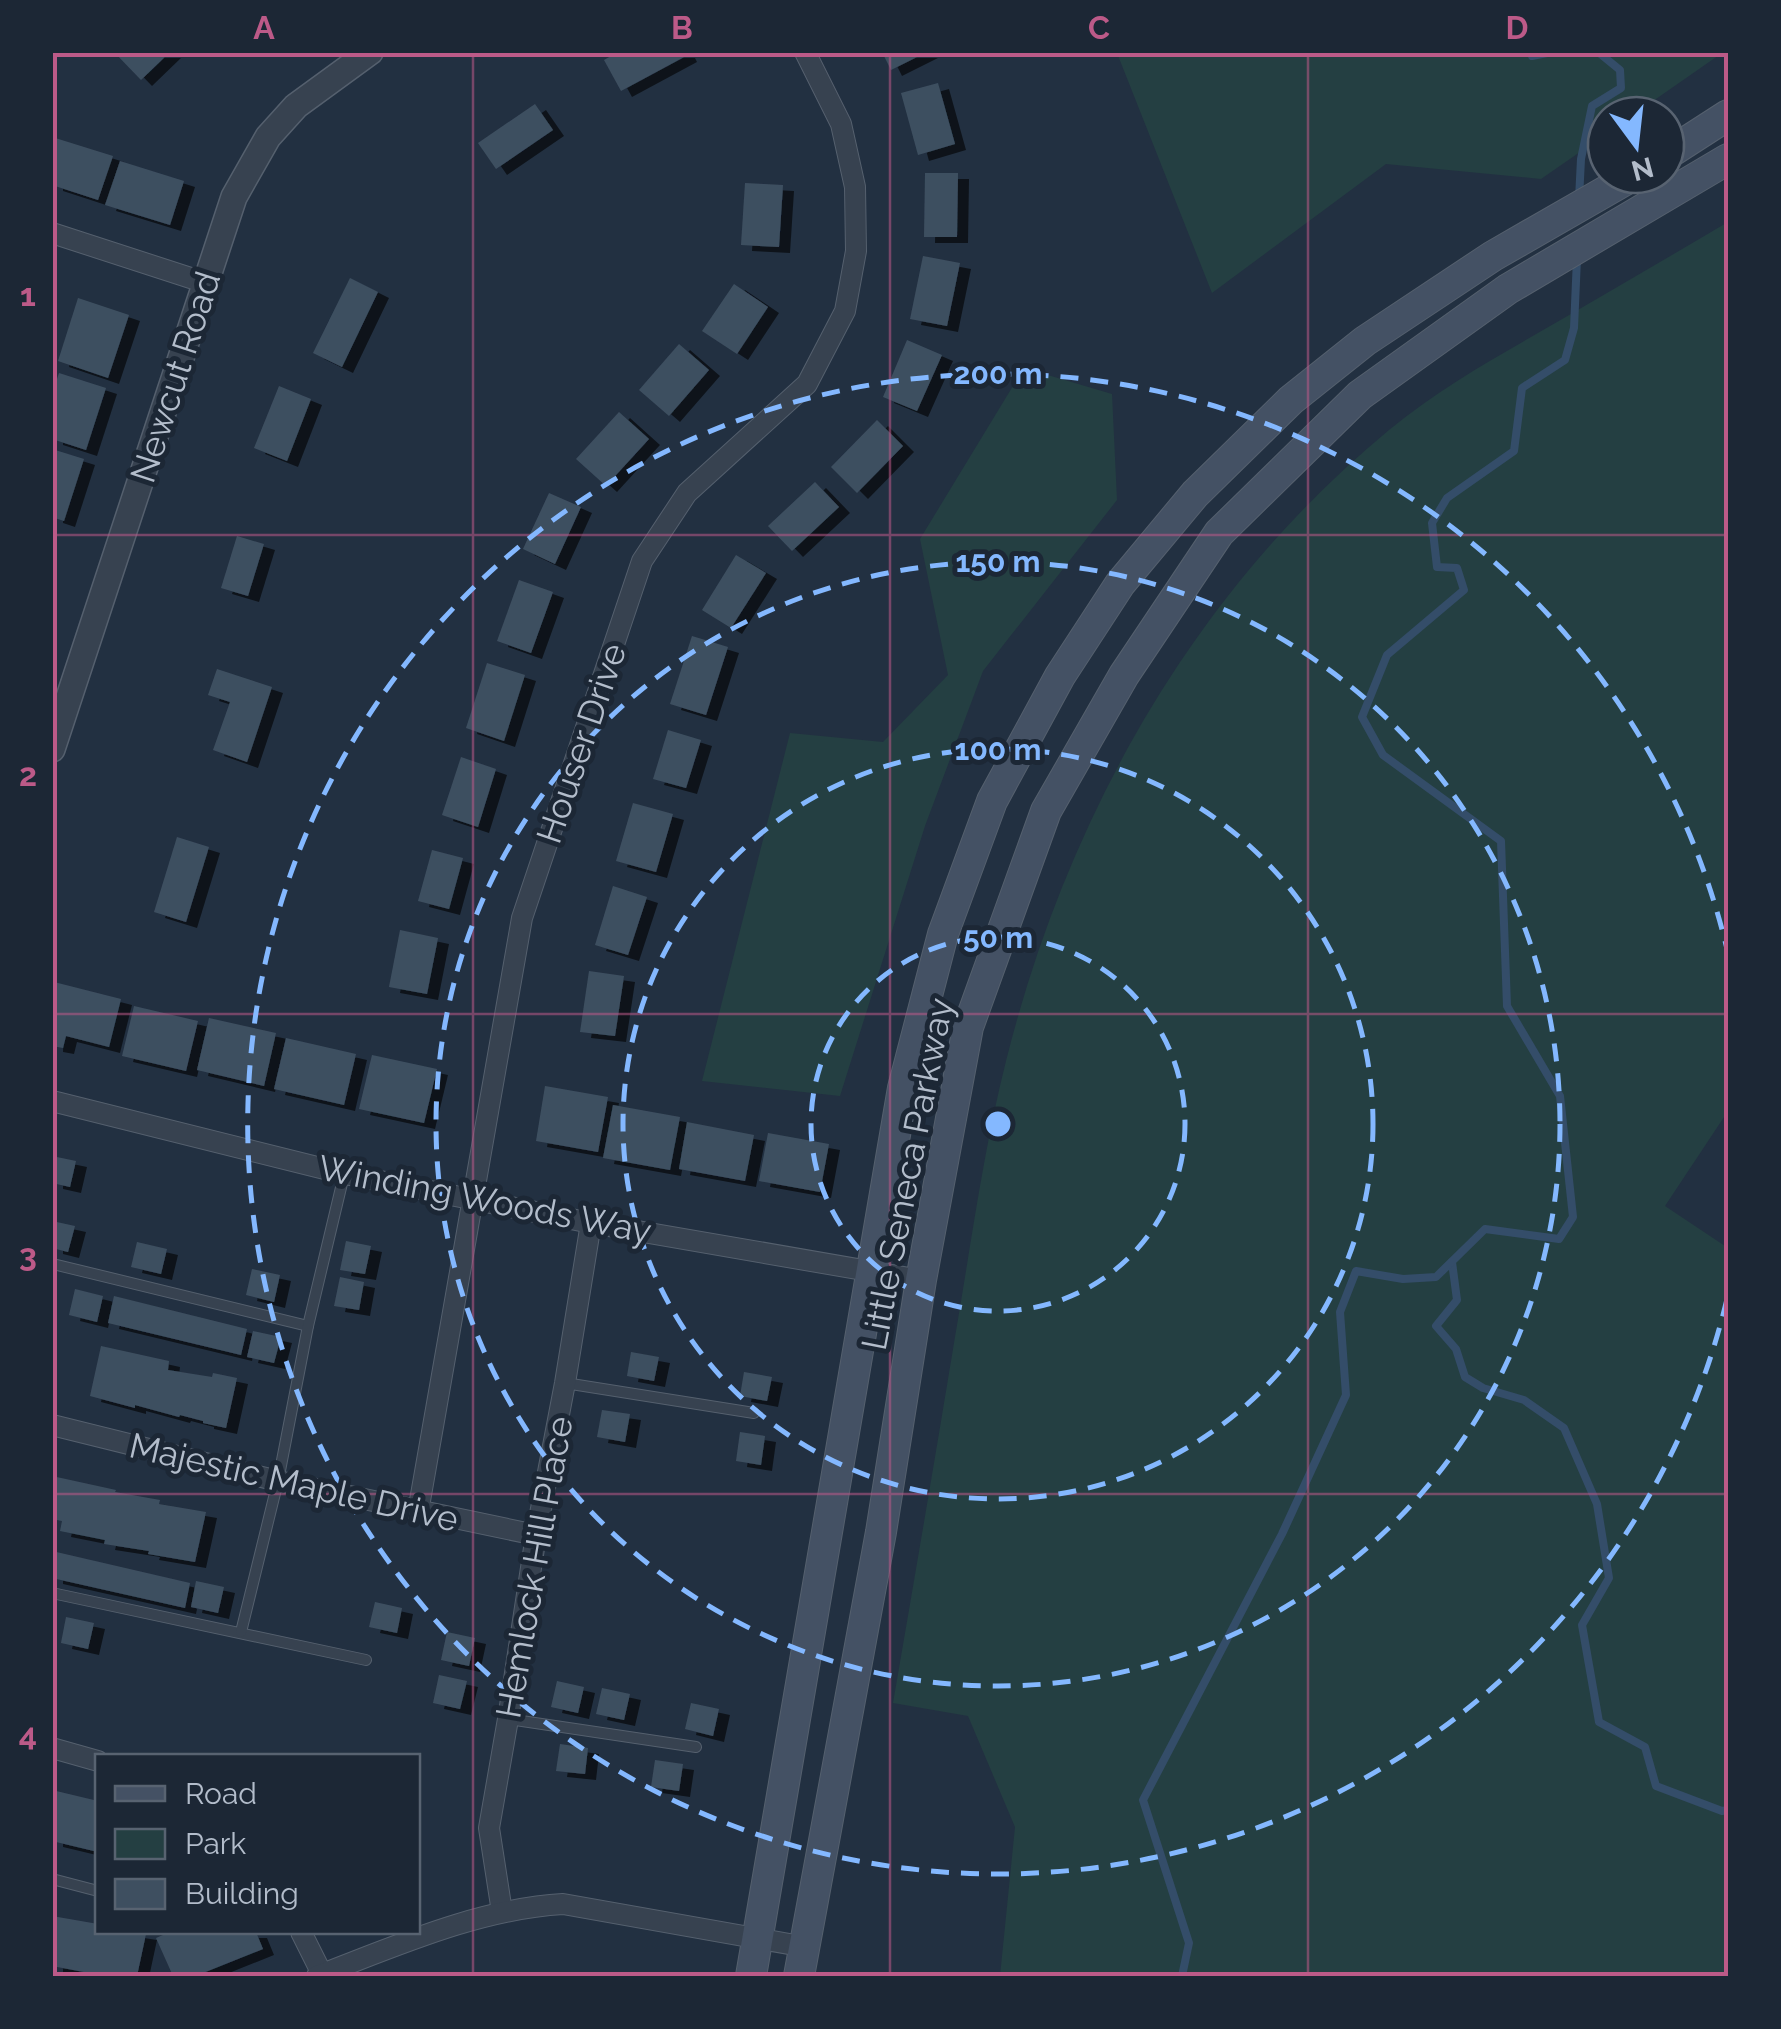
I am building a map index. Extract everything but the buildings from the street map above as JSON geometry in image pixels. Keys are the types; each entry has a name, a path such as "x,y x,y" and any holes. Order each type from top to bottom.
{"main road":[{"path":"1686,142 1728,115"},
{"name":"Little Seneca Parkway","path":"802,1962 968,1027 1046,811 1124,675 1219,533 1360,395 1508,288 1728,159"},
{"name":"Little Seneca Parkway","path":"750,1976 902,1088 943,934 992,801 1060,676 1120,584 1196,494 1292,400 1364,341 1492,256 1600,195"}],"street":[{"name":"Newcut Road","path":"52,749 234,198 268,137 296,106 370,52"},
{"name":"Houser Drive","path":"418,1512 522,918 642,560 687,493 807,384 845,311 856,251 855,187 841,124 805,52"},
{"path":"52,233 206,283"},
{"name":"Winding Woods Way","path":"52,1101 344,1174 591,1223 921,1280"},
{"name":"Hemlock Hill Place","path":"502,1912 489,1828 591,1223"},
{"name":"Majestic Maple Drive","path":"52,1424 278,1482 536,1536"},
{"path":"52,1748 95,1760"},
{"path":"302,1934 319,1976 502,1912 563,1904 757,1938 802,1962"}],"lane":[{"path":"241,1632 278,1482 308,1326 344,1174"},
{"path":"57,1265 308,1326"},
{"path":"565,1384 754,1413"},
{"path":"52,1593 366,1660"},
{"path":"508,1719 696,1747"},
{"path":"52,1879 95,1890"}],"green space":[{"path":"1117,53 1722,53 1662,95 1586,95 1586,148 1541,179 1386,164 1212,293"},
{"path":"1728,222 1728,1111 1665,1206 1728,1248 1728,1976 1000,1976 1015,1827 968,1716 893,1703 991,1130 1032,970 1064,882 1147,714 1198,636 1255,562 1319,493 1389,430 1452,384"},
{"path":"1024,368 1112,394 1117,500 983,671 925,826 840,1096 702,1081 790,733 883,742 948,675 920,539"}],"waterway":[{"path":"1531,52 1532,56 1552,52"},
{"path":"1579,199 1581,159 1592,106 1621,88 1620,70 1598,52"},
{"path":"1182,1976 1189,1943 1143,1800 1282,1534 1346,1395 1340,1312 1356,1271 1403,1279 1436,1277 1485,1229 1559,1239 1573,1217 1560,1096 1507,1006 1501,841 1383,755 1362,717 1387,655 1464,590 1457,568 1437,567 1432,523 1447,498 1514,451 1522,388 1565,360 1574,328 1577,258"},
{"path":"1452,1262 1457,1300 1436,1326 1456,1349 1465,1377 1483,1388 1524,1400 1564,1428 1597,1504 1609,1578 1582,1625 1599,1722 1645,1747 1656,1786 1728,1810"}]}
